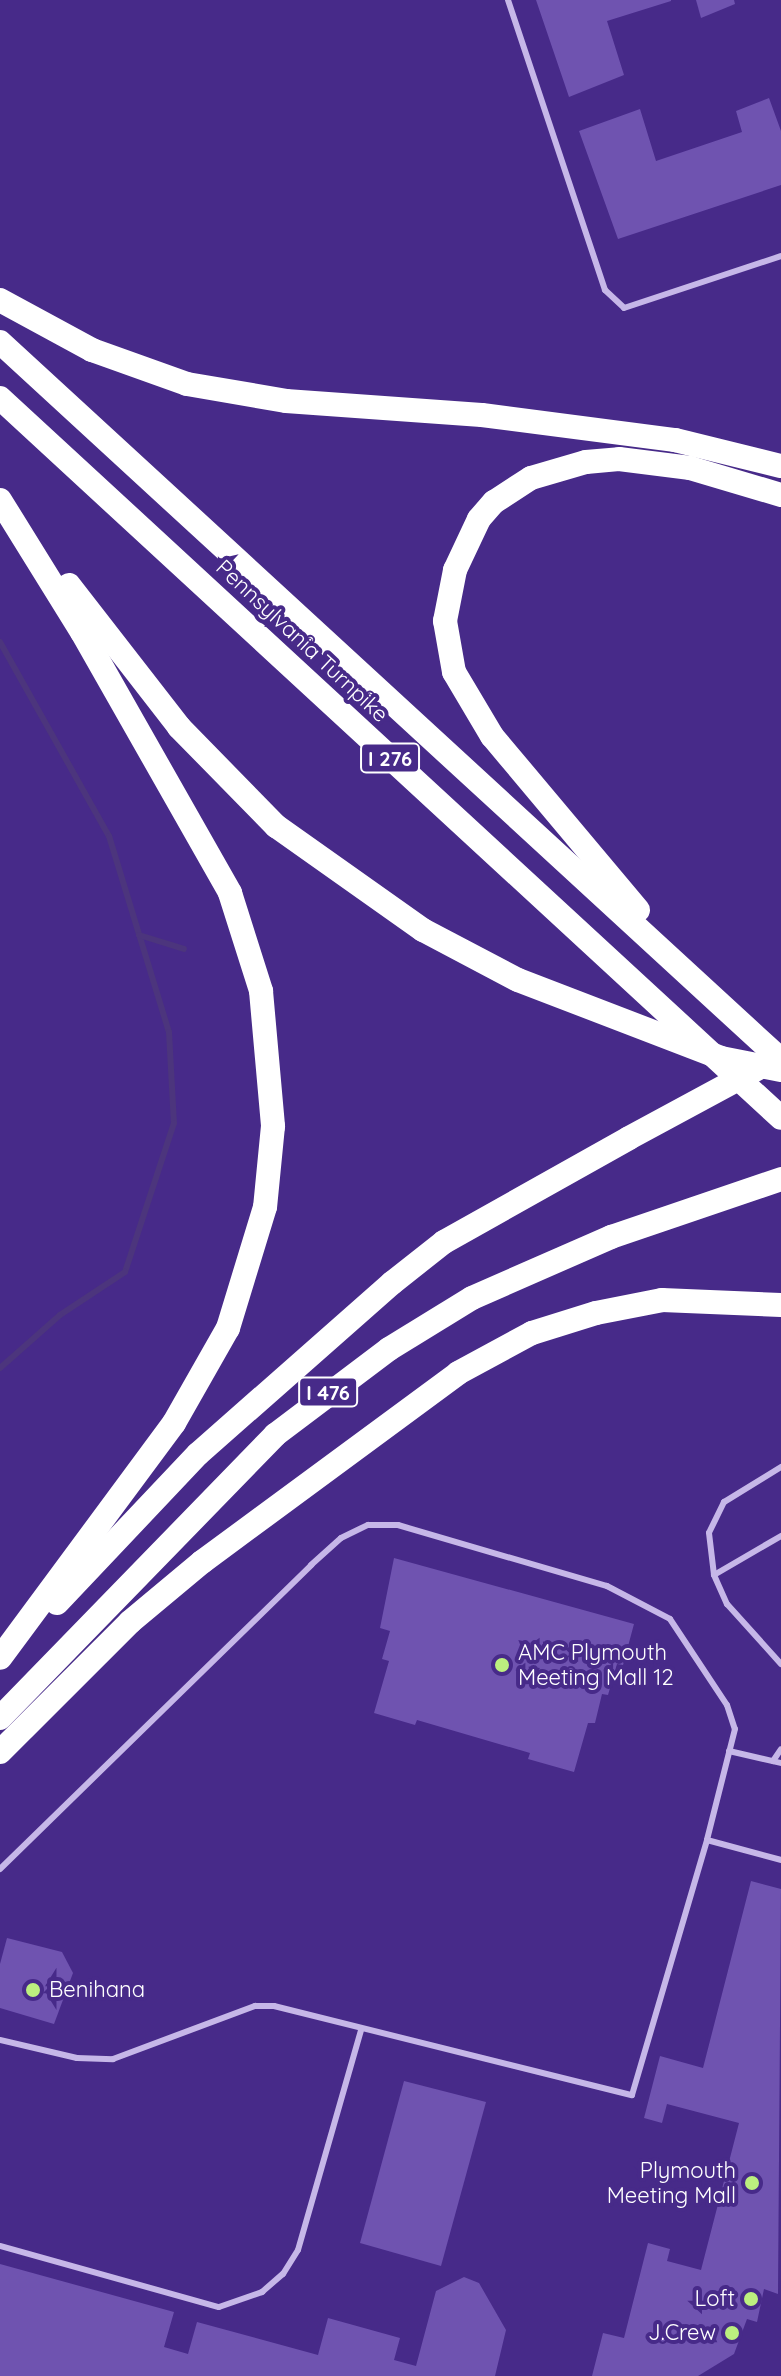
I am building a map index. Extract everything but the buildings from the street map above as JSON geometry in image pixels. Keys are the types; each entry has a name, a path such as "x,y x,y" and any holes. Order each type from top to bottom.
{"highway":[{"path":"0,300 92,350 187,384 286,401 482,415 675,440 781,466"},
{"name":"Pennsylvania Turnpike","path":"0,342 781,1059"},
{"name":"Pennsylvania Turnpike","path":"0,398 781,1118"},
{"path":"702,986 485,726 454,672 447,647 448,593 479,519 511,489 555,470 586,462 640,461 690,468 781,495"},
{"path":"0,493 152,694 239,793 309,852 413,923 518,980 721,1058 781,1073"},
{"path":"0,500 82,632 230,893 261,991 273,1126 262,1219 228,1328 174,1423 0,1661"},
{"path":"629,1138 705,1093 781,1059"},
{"name":"I 476","path":"0,1661 198,1454 392,1283 444,1242 629,1138 781,1073"},
{"name":"I 476","path":"0,1718 275,1435 389,1349 472,1298 611,1237 781,1179"},
{"path":"0,1752 130,1622 202,1562 458,1373 532,1333 609,1311 662,1300 781,1305"}],"lane":[{"path":"508,0 605,290 624,308 781,256"},
{"path":"781,1467 724,1502 709,1533 714,1575 727,1604 781,1664"},
{"path":"0,1869 311,1565 341,1538 368,1525 398,1525 607,1586 666,1617 727,1705 735,1729 707,1840 632,2095 361,2030 305,2013 255,2006 113,2059 77,2058 0,2040"},
{"path":"714,1575 781,1536"},
{"path":"773,1761 781,1749"},
{"path":"729,1751 781,1763"},
{"path":"707,1840 781,1860"},
{"path":"0,2246 219,2307 262,2292 283,2274 298,2250 361,2030"}],"waterway":[{"path":"0,642 109,836 169,1032 174,1123 125,1272 60,1315 0,1368"},
{"path":"139,935 184,949"}],"place":[{"name":"AMC Plymouth Meeting Mall 12","path":"502,1665"},
{"name":"Benihana","path":"33,1990"},
{"name":"Plymouth Meeting Mall","path":"752,2183"},
{"name":"Loft","path":"751,2299"},
{"name":"J.Crew","path":"732,2333"}]}
